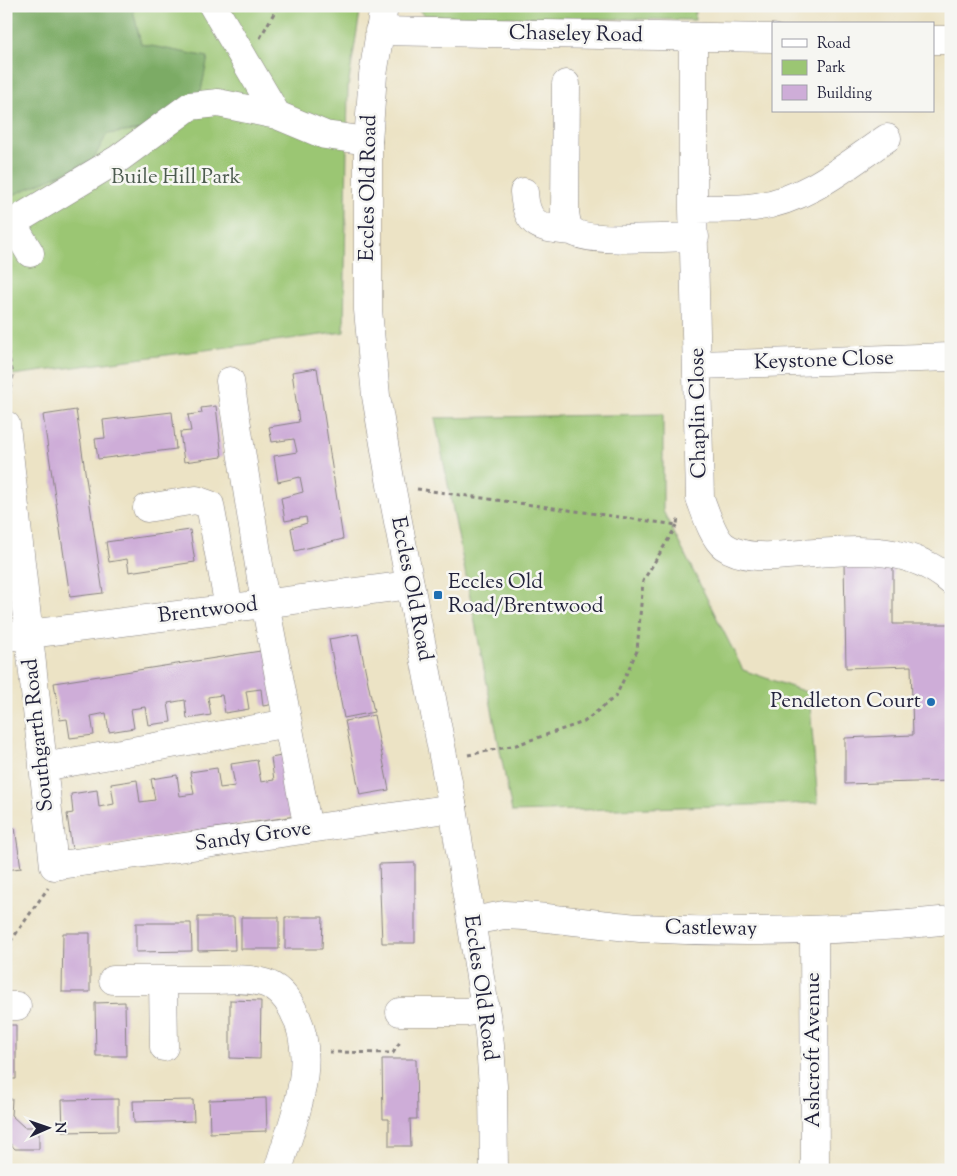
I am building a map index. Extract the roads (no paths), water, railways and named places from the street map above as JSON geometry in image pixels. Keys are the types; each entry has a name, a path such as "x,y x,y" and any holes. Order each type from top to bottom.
{"street":[{"path":"213,6 277,115"},
{"name":"Chaseley Road","path":"382,19 692,37 772,38"},
{"name":"Eccles Old Road","path":"382,19 368,141 368,310 376,396 391,485 453,808 472,922 485,1008 492,1086 494,1170"},
{"name":"Chaplin Close","path":"692,37 700,498 710,524 723,545 746,555 773,556 866,550 908,556 926,563 951,581"},
{"path":"934,40 951,40"},
{"path":"566,84 565,212 566,223 575,232"},
{"path":"30,253 12,223 118,159 190,106 218,103 277,115 325,135 368,141"},
{"path":"694,209 755,208 786,200 810,191 888,138"},
{"path":"524,192 525,205 529,217 534,222 550,229 626,239 695,237"},
{"name":"Keystone Close","path":"698,365 951,357"},
{"path":"230,380 265,603 308,829"},
{"name":"Southgarth Road","path":"6,425 17,635 43,766 51,878"},
{"path":"147,508 196,500 210,505 229,608"},
{"name":"Brentwood","path":"17,635 410,585"},
{"path":"43,766 288,723"},
{"name":"Sandy Grove","path":"51,878 308,829 453,808"},
{"name":"Castleway","path":"472,922 497,916 524,916 640,928 814,930 951,920"},
{"name":"Ashcroft Avenue","path":"814,930 815,1170"},
{"path":"113,980 241,980 266,983 278,989 296,1015 305,1042 302,1086 278,1170"},
{"path":"154,980 164,1047"},
{"path":"400,1012 467,1012 485,1008"}],"place":[{"name":"Eccles Old Road/Brentwood","path":"438,595"},
{"name":"Pendleton Court","path":"931,702"}],"park label":[{"name":"Buile Hill Park","path":"176,178"}]}
